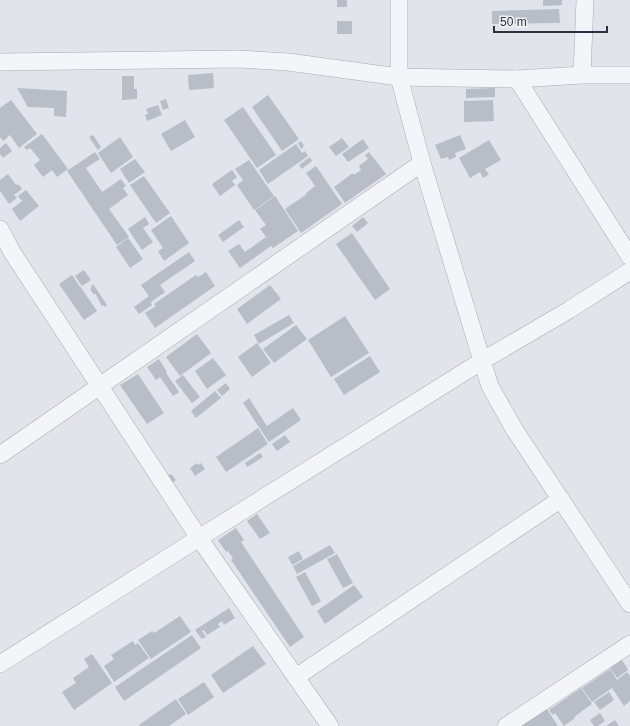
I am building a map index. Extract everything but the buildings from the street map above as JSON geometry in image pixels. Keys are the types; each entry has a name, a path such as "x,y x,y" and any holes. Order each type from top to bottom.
{"street":[{"path":"399,0 399,77 422,163 490,386 514,429 630,604"},
{"path":"582,75 585,0"},
{"path":"0,62 238,59 288,62 399,77 517,79 582,75 630,75"},
{"path":"517,79 630,257"},
{"path":"0,455 422,163"},
{"path":"0,230 6,256 101,386 199,538 330,726"},
{"path":"0,664 482,361 569,310 630,270"},
{"path":"296,677 561,499"},
{"path":"506,726 630,644"}]}
